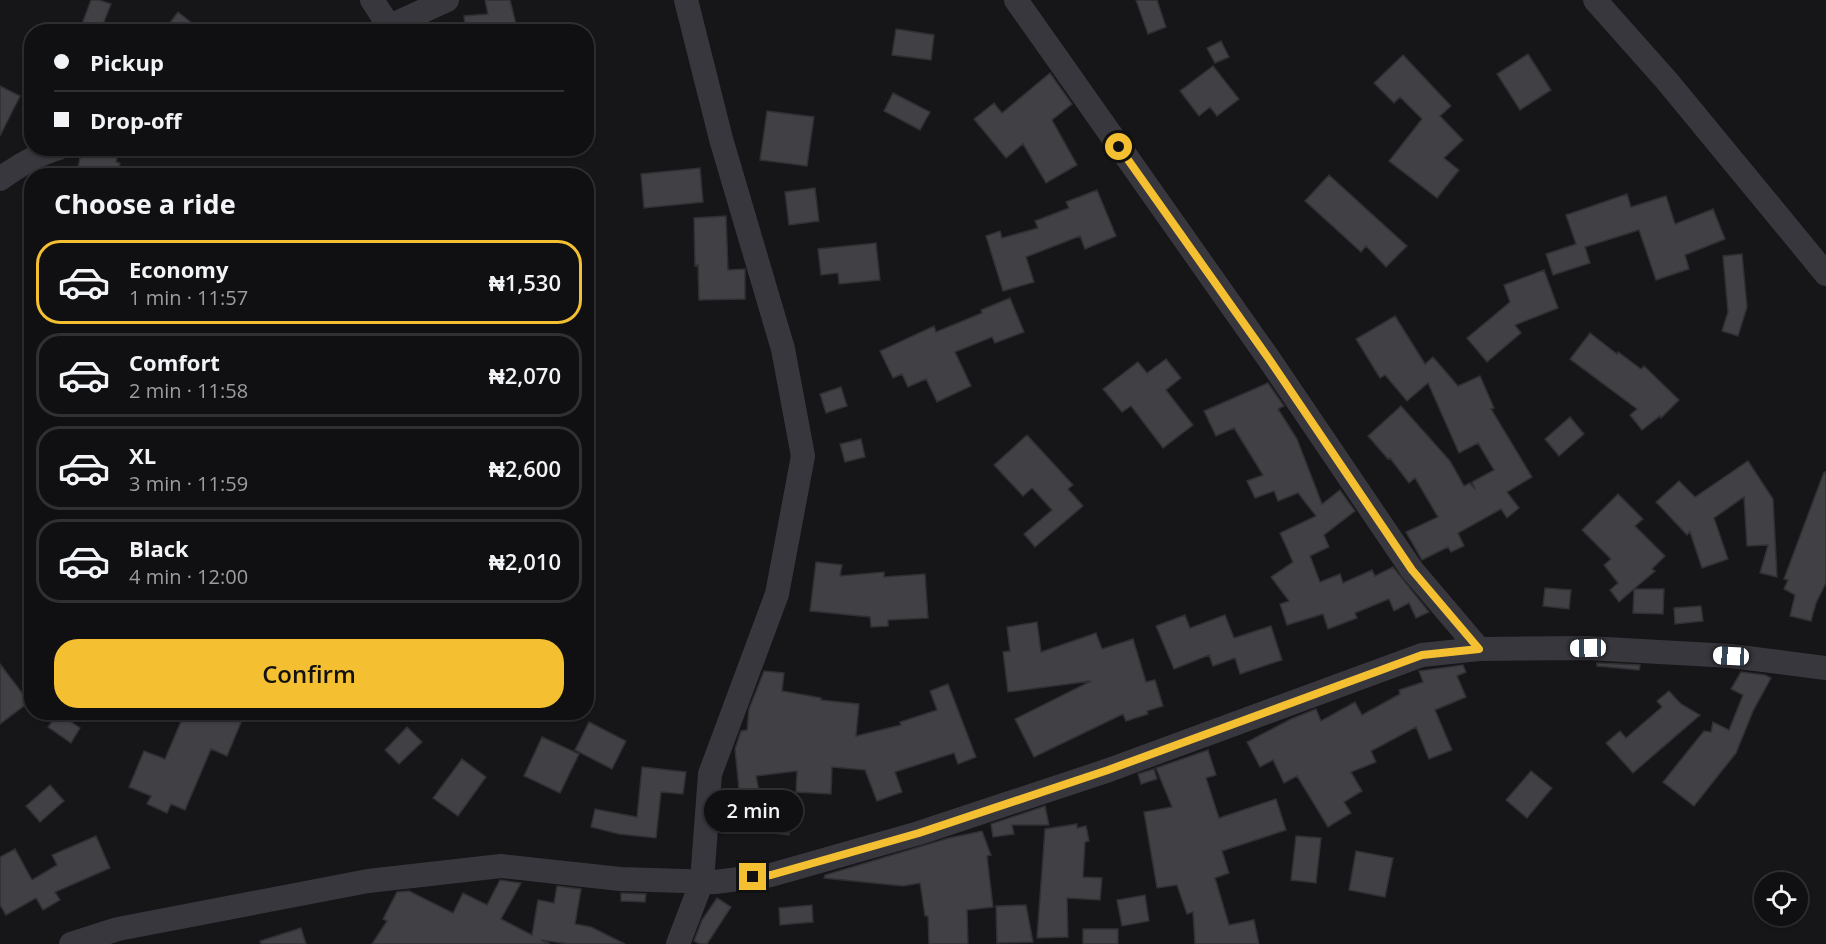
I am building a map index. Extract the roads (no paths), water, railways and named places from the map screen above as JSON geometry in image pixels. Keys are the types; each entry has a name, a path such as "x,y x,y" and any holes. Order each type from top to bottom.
{"street":[{"path":"372,0 381,24"},
{"path":"394,24 447,0"},
{"path":"678,944 702,881 710,774 777,594 803,456 783,349 721,139 686,0"},
{"path":"1016,0 1269,359 1412,570 1479,649"},
{"path":"1595,0 1667,81 1826,273"},
{"path":"0,179 39,156"},
{"path":"71,944 118,929 368,881 501,866 620,879 715,882 771,875 919,833 1108,770 1422,655 1479,649 1588,648 1707,654 1826,668"}]}
